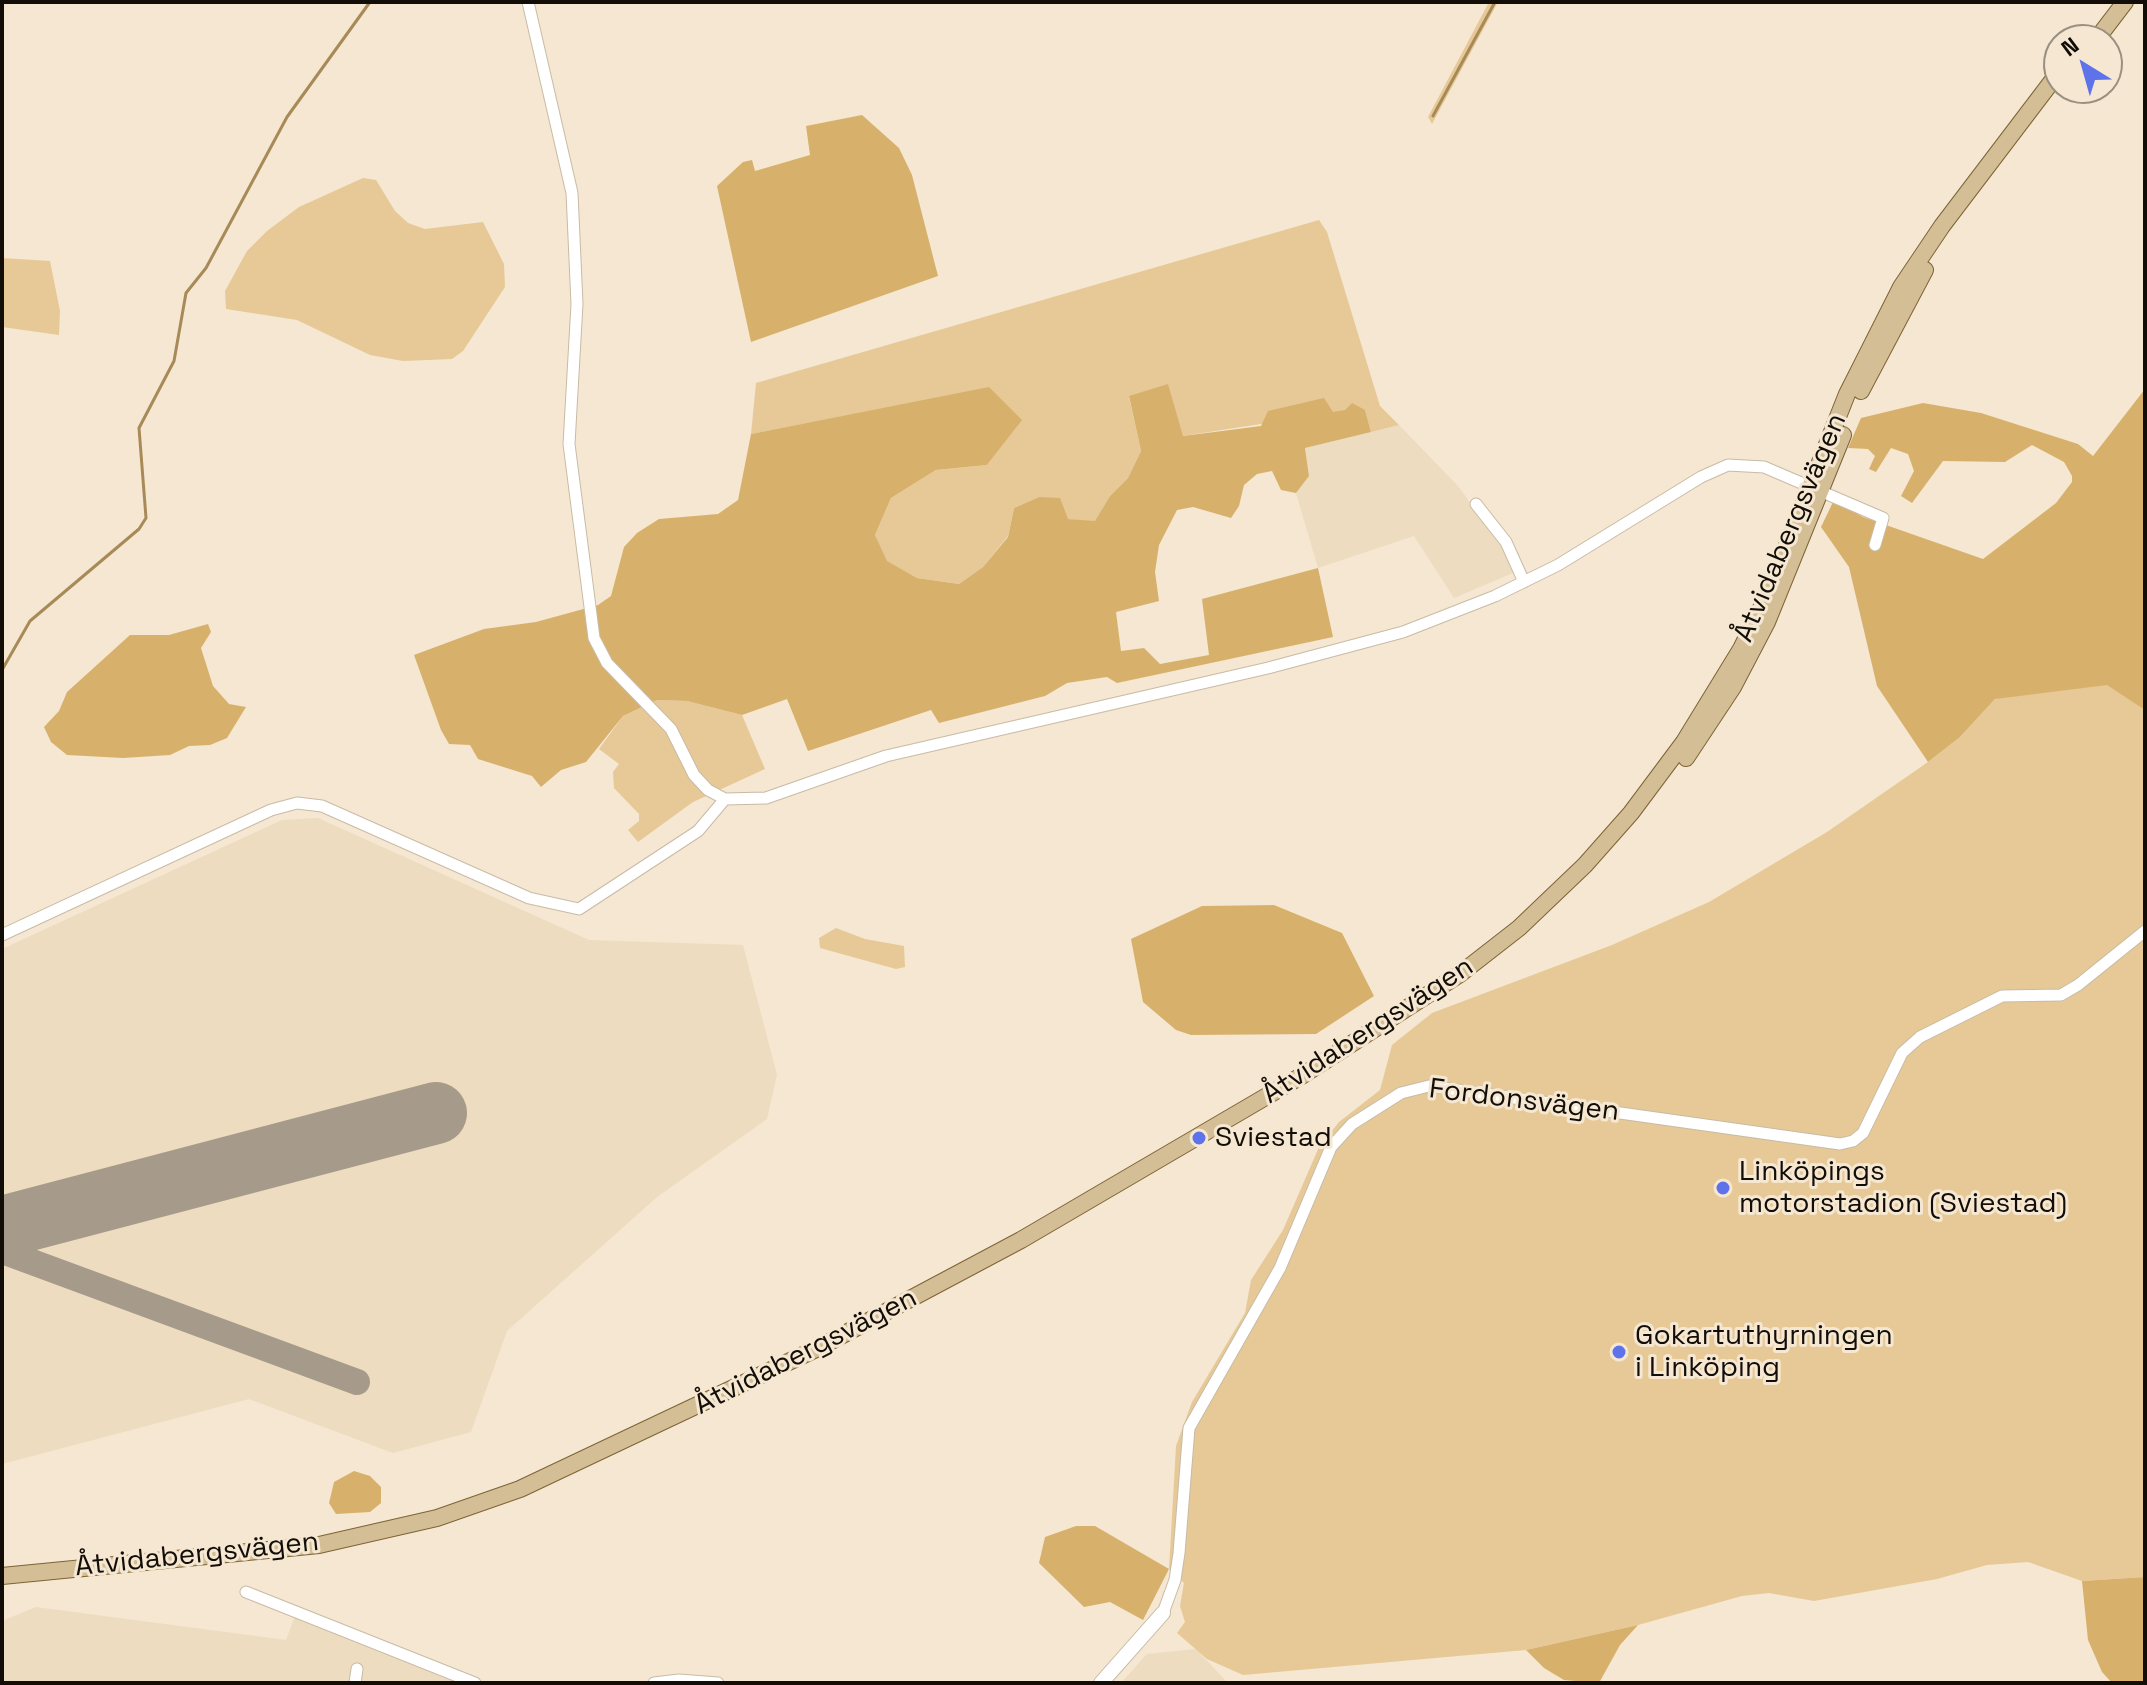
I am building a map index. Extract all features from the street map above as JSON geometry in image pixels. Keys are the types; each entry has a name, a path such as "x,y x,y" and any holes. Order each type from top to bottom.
{"main road":[{"path":"2096,24 2113,2"},
{"path":"2108,24 2125,2"},
{"name":"Åtvidabergsvägen","path":"2,1585 321,1553 397,1538 523,1498 822,1356 949,1289 1203,1146 1465,981 1524,935 1590,872 1671,779 1733,687 1777,601 1860,366 1901,287 1951,213 2043,93"},
{"name":"Åtvidabergsvägen","path":"2,1576 319,1545 437,1518 520,1489 703,1405 884,1313 1074,1210 1264,1099 1460,974 1552,897 1608,839 1670,762 1723,681 1767,596 1859,396 1911,293 1943,241 2046,104"}],"street":[{"path":"528,2 572,193 577,304 569,444 594,638 607,663 671,729 694,775 708,790 725,799 766,798 886,756 1369,643 1434,621 1524,582 1600,542 1714,469 1752,465 1883,518 1875,545"},
{"path":"1476,504 1506,542 1524,582"},
{"path":"2,935 271,810 297,803 322,806 529,898 579,909 698,831 725,799"},
{"name":"Fordonsvägen","path":"1101,1683 1163,1613 1175,1580 1179,1553 1189,1428 1280,1268 1331,1147 1352,1124 1401,1093 1429,1086 1840,1144 1853,1141 1863,1133 1902,1053 1920,1037 2002,996 2061,995 2145,931"},
{"path":"246,1592 475,1683"},
{"path":"355,1683 357,1669"},
{"path":"654,1683 679,1680 718,1683"}],"shaded area":[{"path":"1489,2 1498,2 1432,124 1428,117"},
{"path":"862,115 899,148 912,175 938,276 751,342 717,186 743,162 752,160 755,171 810,155 806,126"},
{"path":"363,178 376,180 395,211 408,223 425,229 483,222 504,264 505,287 463,351 452,359 403,361 370,355 297,320 226,309 225,291 247,251 267,231 299,207"},
{"path":"1319,220 1327,232 1380,406 1399,425 1371,432 1365,410 1345,411 1183,436 1129,397 1141,451 1128,478 1110,496 1095,522 1068,519 1039,497 1014,508 1008,536 983,567 959,584 917,578 886,561 875,535 891,498 936,470 987,465 1021,420 989,388 751,434 756,383"},
{"path":"2,258 50,261 60,311 59,335 2,327"},
{"path":"1168,384 1183,436 1261,426 1268,411 1324,398 1333,412 1345,410 1352,403 1365,410 1371,432 1305,448 1309,476 1296,493 1281,490 1272,471 1257,474 1244,485 1239,506 1231,518 1193,507 1177,510 1159,545 1155,572 1159,601 1116,612 1121,651 1144,648 1160,664 1209,655 1202,599 1318,568 1333,637 1117,683 1107,677 1067,683 1045,696 939,723 931,710 808,751 787,699 742,715 687,701 657,700 623,716 586,762 561,770 541,787 532,776 478,759 470,745 449,744 441,730 414,655 484,629 536,622 598,605 611,596 624,547 637,533 659,519 718,514 738,500 751,434 989,387 1022,420 987,465 936,470 891,498 875,535 887,561 917,578 959,584 983,567 1008,537 1014,508 1039,497 1060,498 1068,519 1095,521 1110,496 1128,478 1141,451 1129,396"},
{"path":"2145,389 2145,710 2107,685 1995,699 1960,737 1928,762 1877,686 1849,567 1821,527 1834,500 1863,517 1983,559 2056,503 2072,482 2072,476 2064,462 2032,445 2005,462 1943,461 1912,503 1901,496 1914,471 1908,454 1891,448 1876,472 1869,469 1875,456 1868,449 1848,448 1861,418 1923,403 1981,413 2078,444 2093,456"},
{"path":"1399,425 1458,486 1500,544 1513,573 1454,598 1414,536 1318,568 1296,493 1309,475 1305,448"},
{"path":"208,624 211,632 201,648 213,686 229,704 246,707 227,738 210,745 189,746 170,755 123,758 67,755 51,742 44,727 59,711 67,692 130,635 169,635"},
{"name":"Linköpings motorstadion (Sviestad)","path":"2145,659 2145,1577 2082,1581 2028,1562 1987,1565 1937,1579 1814,1601 1769,1593 1742,1596 1638,1625 1526,1650 1243,1675 1207,1659 1177,1633 1185,1622 1180,1606 1184,1583 1169,1569 1176,1446 1192,1402 1245,1313 1251,1280 1283,1230 1319,1147 1339,1122 1380,1090 1392,1045 1432,1013 1612,945 1709,902 1827,832 1928,762 1960,737 1995,699"},
{"path":"657,700 687,701 742,715 765,769 693,802 638,842 628,830 639,821 639,814 614,788 613,772 619,764 599,749 623,716"},
{"path":"318,818 589,940 743,945 777,1075 767,1119 657,1197 507,1331 471,1432 393,1453 249,1399 2,1464 2,949 282,820"},
{"path":"1274,905 1342,933 1374,996 1316,1034 1191,1035 1176,1030 1143,1002 1131,939 1202,906"},
{"path":"836,928 865,939 904,946 905,967 896,969 820,948 819,938"},
{"path":"354,1471 370,1476 381,1487 381,1503 370,1512 336,1514 329,1503 334,1482"},
{"path":"1076,1526 1095,1526 1169,1569 1143,1620 1110,1602 1084,1607 1039,1563 1045,1537"},
{"path":"2145,1577 2145,1683 2112,1683 2102,1672 2088,1640 2082,1581"},
{"path":"36,1607 286,1640 295,1616 463,1683 2,1683 2,1621"},
{"path":"1638,1625 1620,1645 1599,1683 1564,1680 1544,1668 1526,1650"},
{"path":"1196,1649 1228,1683 1121,1683 1147,1654"}],"waterway":[{"path":"2,670 30,621 139,529 146,518 139,428 174,361 186,293 206,268 287,117 370,2"},
{"path":"1433,116 1495,2"}],"taxiway":[{"path":"2,1251 357,1382"}],"runway":[{"path":"2,1227 436,1113"}],"place":[{"name":"Sviestad","path":"1199,1138"},
{"name":"Linköpings motorstadion (Sviestad)","path":"1723,1188"},
{"name":"Gokartuthyrningen i Linköping","path":"1619,1352"}]}
